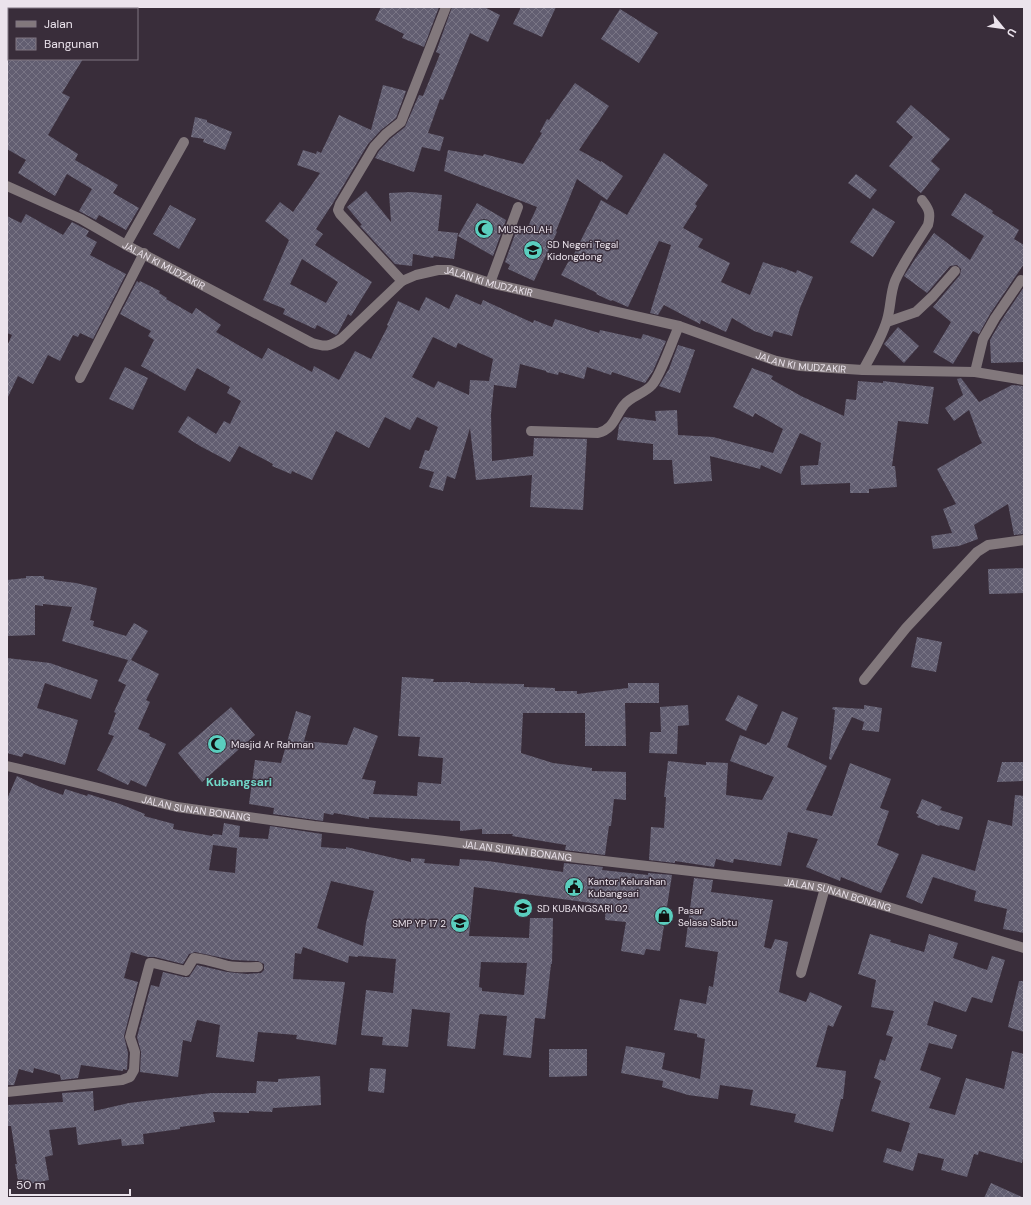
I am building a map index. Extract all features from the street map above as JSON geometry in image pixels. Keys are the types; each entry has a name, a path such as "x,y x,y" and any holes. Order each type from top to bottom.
{"street":[{"path":"402,281 338,210 340,204 374,147 386,134 401,122 446,7"},
{"path":"126,245 184,142"},
{"name":"JALAN KI MUDZAKIR","path":"7,186 81,219 126,245 144,253 312,343 323,346 332,345 341,339 402,281 416,275 438,270 450,270 490,283 678,326 776,361 800,366 863,370 975,372 1024,380"},
{"path":"863,370 887,322 890,310 891,294 896,280 928,225 930,210 922,200"},
{"path":"490,283 518,207"},
{"path":"80,378 144,253"},
{"path":"887,322 916,312 954,272"},
{"path":"975,372 983,340 995,318 1021,280"},
{"path":"531,431 598,433 605,431 610,427 625,403 644,392 652,385 678,326"},
{"path":"864,680 906,628 977,552 988,545 1024,540"},
{"name":"JALAN SUNAN BONANG","path":"7,766 177,807 314,826 444,840 578,858 795,883 825,888 1024,948"},
{"path":"801,973 825,888"},
{"path":"7,1092 122,1080 130,1077 134,1070 135,1052 130,1038 150,963 186,970 194,958 221,963 227,966 258,967"}],"building":[{"path":"381,7 439,7 424,47 402,38 404,34 375,20"},
{"path":"452,7 484,7 500,15 488,42 470,33 443,100 440,99 428,133 444,137 440,151 422,147 414,172 375,158 390,139 405,127 419,95 423,96 440,54 436,52"},
{"path":"521,7 556,7 542,37 513,24"},
{"path":"620,9 658,33 639,63 601,39"},
{"path":"7,59 82,60 62,93 70,97 48,135 78,154 75,160 118,185 113,193 139,208 126,230 99,215 96,220 79,211 92,189 67,174 55,196 18,173 26,160 7,149"},
{"path":"575,83 609,106 579,150 601,161 623,176 607,200 577,179 556,231 557,232 534,281 508,269 510,265 505,262 518,226 526,231 537,207 444,171 448,150 483,156 484,154 523,164 542,133 540,132 547,119 549,120"},
{"path":"383,85 406,91 396,118 381,130 368,144 316,229 323,234 315,245 372,282 351,316 348,314 336,335 317,325 315,329 283,314 285,309 263,300 289,240 265,221 280,202 293,212 320,173 297,165 303,150 316,154 317,151 321,153 339,115 371,130","holes":["302,259 338,282 326,303 290,284"]},
{"path":"911,105 950,139 931,161 940,169 921,193 889,166 913,137 896,122"},
{"path":"195,117 207,120 207,122 232,132 225,150 203,142 204,139 191,137"},
{"path":"664,153 708,185 695,204 697,206 683,228 703,239 698,247 730,263 721,282 750,295 763,262 796,273 797,270 813,277 800,308 792,336 774,331 772,337 754,331 732,318 726,332 701,320 700,324 664,305 658,315 650,313 671,245 659,241 628,307 596,294 597,293 561,275 571,257 572,258 601,200 627,215"},
{"path":"856,174 877,190 870,199 848,183"},
{"path":"366,191 391,222 389,193 411,192 442,195 438,231 458,233 454,259 434,256 433,258 413,254 412,266 395,264 360,226 362,225 347,207"},
{"path":"965,193 993,211 992,213 1019,230 1014,239 1024,245 1024,264 990,314 979,334 973,331 953,364 933,352 951,322 933,307 960,275 961,269 957,265 950,266 927,293 904,276 934,233 970,260 984,236 951,215"},
{"name":"MUSHOLAH","path":"477,203 506,220 493,256 458,236"},
{"path":"170,205 196,219 179,249 153,234"},
{"path":"873,208 895,222 873,257 850,242"},
{"path":"26,214 63,235 72,222 89,231 86,236 97,242 90,255 126,274 93,339 80,333 78,337 73,335 60,361 48,355 33,384 18,376 7,399 7,346 12,335 7,333 7,216 21,223"},
{"path":"137,281 139,283 140,281 160,291 159,293 167,298 166,299 192,314 196,308 221,325 216,332 262,359 268,348 312,372 314,366 339,380 355,351 371,359 388,326 387,325 398,301 419,311 426,297 449,309 456,294 481,305 483,300 533,323 534,320 552,327 555,319 599,333 600,330 641,339 643,334 666,341 653,371 645,383 612,372 611,375 587,367 584,379 559,372 558,375 520,364 516,388 494,385 491,414 492,461 533,456 534,438 587,439 583,510 530,507 532,475 476,480 470,428 455,479 447,476 443,491 429,487 434,472 419,468 425,450 429,451 438,427 417,417 410,430 385,417 369,448 336,431 312,480 292,471 291,474 272,466 273,464 239,446 230,462 178,432 188,416 216,434 224,421 230,424 241,401 227,393 230,387 197,368 185,391 141,366 154,340 148,336 151,331 120,314","holes":["433,337 456,348 458,343 493,359 489,381 470,380 469,395 438,381 434,388 412,377"]},
{"path":"1024,287 1024,362 991,363 990,340"},
{"path":"898,327 919,346 904,363 884,344"},
{"path":"678,345 695,350 680,393 659,386 669,369"},
{"path":"125,367 148,378 133,410 109,399"},
{"path":"752,368 773,376 771,379 801,396 844,416 846,399 856,400 858,381 883,383 883,381 934,387 928,424 898,421 892,466 895,466 897,487 869,489 869,493 850,493 850,483 801,485 800,466 818,465 821,443 800,433 781,474 761,465 760,469 710,456 712,481 674,484 672,460 653,460 653,444 617,440 619,425 624,417 656,421 655,411 677,410 678,435 713,437 773,453 783,429 755,413 753,417 733,407"},
{"path":"961,378 979,402 1012,385 1023,386 1024,388 1024,534 1014,535 1008,504 974,525 978,539 959,546 933,549 931,536 952,533 943,509 956,504 937,469 982,443 969,410 954,421 945,408 963,395 957,379"},
{"path":"1024,568 1024,593 989,594 988,569"},
{"path":"26,576 44,576 44,579 76,583 97,588 90,620 94,621 93,626 126,636 134,623 148,631 131,660 159,674 146,700 150,702 138,729 150,734 149,736 166,744 146,787 131,780 128,785 97,770 114,736 108,734 116,713 114,712 126,685 118,681 128,660 62,641 72,607 43,604 43,606 35,605 35,635 7,636 7,580 26,578"},
{"path":"917,637 942,642 936,672 911,667"},
{"path":"7,658 50,663 98,680 91,699 45,683 37,708 78,720 65,765 24,753 22,757 7,753"},
{"path":"402,677 434,679 433,682 524,684 524,687 555,688 555,691 577,691 577,694 628,688 628,683 659,683 659,703 625,703 626,746 585,746 585,713 523,713 521,753 553,763 592,768 592,771 626,772 626,800 614,799 611,826 609,826 605,855 565,850 566,845 512,836 513,834 482,834 482,829 460,831 460,821 369,817 369,819 334,813 333,815 324,813 323,821 273,814 274,808 249,804 255,760 281,763 296,711 311,716 304,741 347,745 354,727 378,736 362,779 376,781 373,794 417,796 418,782 441,784 443,758 418,756 420,737 398,736"},
{"path":"738,695 758,705 746,731 725,720"},
{"path":"688,705 689,725 678,726 677,754 649,753 650,732 661,732 660,707"},
{"path":"864,705 882,708 879,732 862,730 864,722 852,717 831,760 829,759 835,710 832,709 833,707 864,709"},
{"name":"Masjid Ar Rahman","path":"231,707 255,735 202,782 178,753"},
{"path":"782,711 798,718 787,747 827,766 806,810 832,816 850,763 891,779 880,808 889,811 877,845 899,854 881,893 841,877 840,881 806,867 818,839 788,832 781,866 734,859 733,863 716,859 714,867 675,861 675,863 649,860 651,827 664,828 666,797 664,797 668,761 706,765 706,762 728,763 726,795 762,800 774,777 730,761 740,735 766,745 768,742 769,743"},
{"path":"1002,762 1024,762 1024,781 997,782"},
{"path":"17,776 40,787 63,795 65,789 87,796 88,794 120,804 145,814 144,816 174,824 173,829 212,836 213,834 222,835 224,823 240,826 239,837 268,839 270,826 322,834 321,847 346,849 346,847 411,862 411,858 425,859 424,863 459,866 460,859 488,861 563,872 564,863 603,867 602,870 648,875 648,873 672,875 660,951 646,949 644,955 621,951 626,922 605,920 606,905 474,887 469,936 529,938 530,918 553,918 552,964 545,1019 535,1018 531,1058 503,1055 507,1016 480,1014 475,1049 447,1046 450,1013 412,1009 408,1047 382,1045 383,1037 361,1035 366,990 393,993 396,959 349,956 348,963 303,947 301,954 295,953 293,979 345,982 336,1045 296,1039 297,1035 258,1032 254,1062 216,1057 220,1025 197,1020 191,1042 183,1040 178,1077 140,1072 141,1052 137,1037 151,985 159,987 163,972 189,977 197,965 227,972 247,974 261,973 264,970 264,964 258,961 233,960 195,952 189,954 183,964 131,952 124,978 138,982 124,1036 128,1053 127,1070 123,1069 123,1071 81,1065 78,1078 61,1080 60,1075 34,1068 33,1073 19,1069 14,1085 7,1085 7,799","holes":["213,845 237,848 235,873 209,870","331,881 374,891 366,923 363,946 317,928","481,962 527,963 524,995 482,991 482,988 479,987"]},
{"path":"1015,795 1024,796 1024,933 1003,929 1007,909 974,901 976,891 933,877 922,904 906,897 922,854 975,871 988,820 1012,826"},
{"path":"922,799 942,807 940,810 963,817 959,830 939,826 917,817 919,815 916,813"},
{"path":"694,878 713,880 711,892 773,900 764,947 771,949 775,939 788,942 779,992 806,1002 810,992 842,1006 833,1027 828,1025 816,1067 846,1071 843,1099 841,1099 833,1132 794,1122 796,1114 750,1105 753,1090 720,1085 718,1099 688,1095 662,1087 663,1081 621,1073 626,1046 665,1053 662,1069 700,1079 705,1039 697,1037 697,1034 674,1030 680,999 706,1004 709,986 713,987 718,952 685,947"},
{"path":"870,934 891,940 890,942 924,952 929,934 958,943 953,958 987,970 992,956 1005,960 992,1003 972,997 966,1012 934,1001 927,1025 957,1035 952,1049 929,1043 920,1070 941,1078 929,1108 955,1115 966,1078 1004,1089 1012,1051 1024,1054 1024,1154 1022,1163 979,1151 978,1155 974,1154 967,1177 941,1170 944,1159 918,1153 913,1171 883,1162 887,1148 901,1152 910,1123 871,1111 881,1081 874,1078 880,1059 885,1061 893,1037 886,1035 894,1011 871,1007 876,980 858,974"},
{"path":"1019,981 1024,981 1024,1032 1008,1027"},
{"path":"549,1049 587,1049 587,1076 549,1077"},
{"path":"370,1068 386,1069 384,1093 368,1091"},
{"path":"320,1076 321,1105 273,1108 272,1112 213,1112 215,1122 143,1134 144,1144 122,1146 121,1139 78,1145 76,1127 49,1130 53,1155 45,1157 49,1180 19,1186 11,1126 7,1126 7,1105 63,1102 62,1093 93,1091 94,1111 129,1103 211,1093 256,1093 257,1081 278,1082 278,1079"},
{"path":"991,1183 1024,1198 984,1198"}],"place":[{"name":"MUSHOLAH","path":"484,229"},
{"name":"SD Negeri Tegal Kidongdong","path":"533,250"},
{"name":"Masjid Ar Rahman","path":"217,744"},
{"name":"Kantor Kelurahan Kubangsari","path":"574,887"},
{"name":"SD KUBANGSARI 02","path":"523,908"},
{"name":"Pasar Selasa Sabtu","path":"664,916"},
{"name":"SMP YP 17 2","path":"460,923"}],"district":[{"name":"Kubangsari","path":"239,782"}]}
